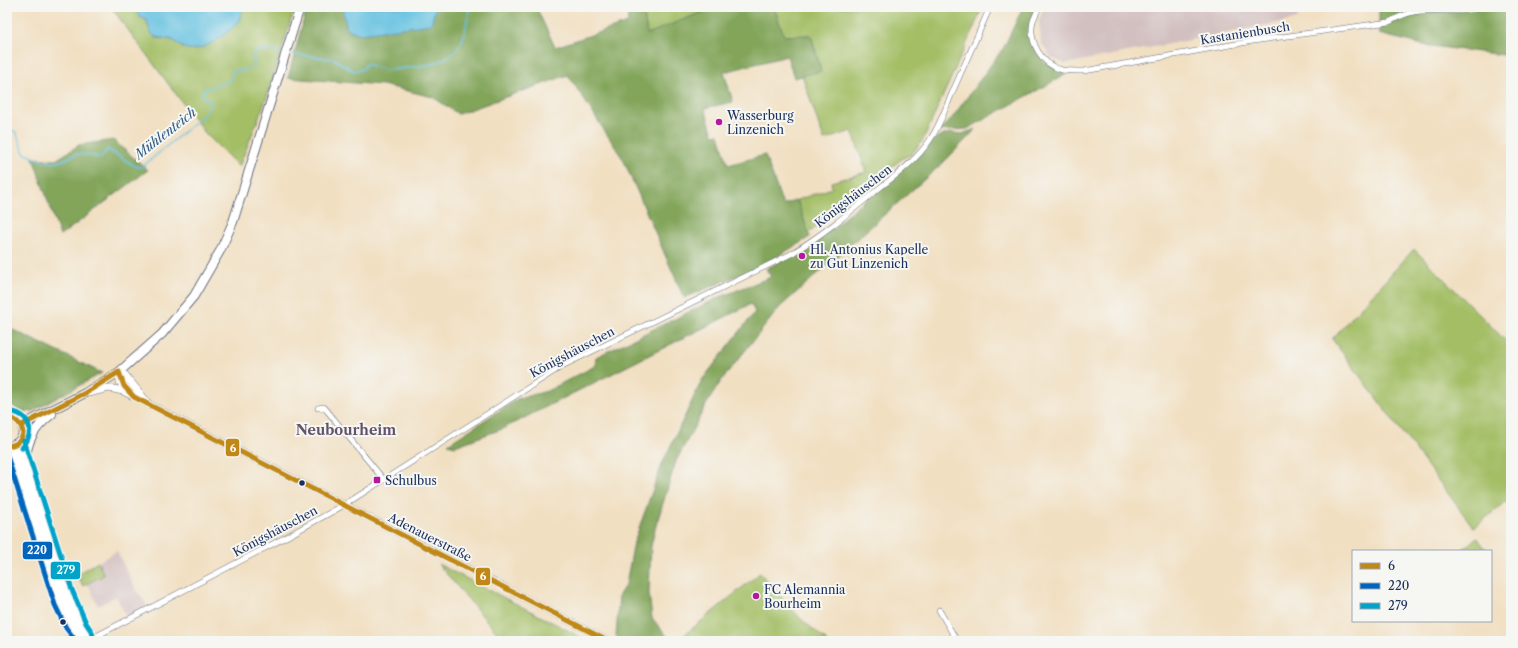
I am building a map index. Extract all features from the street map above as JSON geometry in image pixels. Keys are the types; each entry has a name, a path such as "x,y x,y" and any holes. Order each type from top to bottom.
{"main road":[{"path":"22,425 65,404 119,372 162,334 194,296 220,251 232,222 300,7"},
{"path":"26,472 26,454 31,437 45,419 65,404"},
{"path":"7,418 15,418 22,425 23,433 20,441 12,445"},
{"path":"12,445 26,472 77,626 78,638 87,641 86,635 77,626 60,598 12,445"}],"street":[{"name":"Königshäuschen","path":"87,641 344,505 564,365 791,254 839,221 910,164 930,141 990,7"},
{"name":"Kastanienbusch","path":"1039,7 1033,22 1033,38 1038,51 1048,62 1063,70 1084,71 1253,41 1388,22 1400,16 1420,10 1461,12 1481,7"},
{"path":"128,393 120,382 119,372 126,375 148,403"},
{"name":"Adenauerstraße","path":"85,393 109,388 128,393 608,641"},
{"path":"318,408 324,407 384,480"},
{"path":"939,610 958,641"},
{"path":"68,641 77,626"},
{"path":"948,641 954,636"}],"shaded area":[{"path":"1044,7 1296,7 1298,19 1065,64 1052,58 1041,43 1039,20"},
{"path":"117,551 138,594 146,604 145,608 127,618 116,596 98,606 88,584 104,575 98,562"}],"green space":[{"path":"111,7 133,7 140,17 147,20 148,26 156,38 173,40 183,48 240,21 242,7 295,7 267,97 239,167 205,133"},
{"path":"307,7 342,7 347,29 431,24 436,7 536,7 555,47 628,23 627,7 643,7 647,34 715,7 774,7 784,36 811,35 821,71 794,78 787,56 724,72 733,102 705,108 713,135 719,134 728,165 765,155 783,205 797,200 810,237 763,265 684,298 623,159 568,75 458,114 433,97 383,85 288,78"},
{"path":"643,7 715,7 647,35"},
{"path":"774,7 983,7 923,140 912,154 903,158 808,233 797,200 832,188 831,182 866,172 852,131 824,140 802,75 821,71 811,35 784,36"},
{"path":"1023,7 1036,7 1032,15 1031,38 1044,62 1063,72 1065,75 967,129 938,131 952,118 1004,47"},
{"path":"1379,7 1511,7 1511,56 1423,45 1379,34"},
{"path":"976,129 944,162 780,307 721,381 706,405 676,461 651,546 649,593 652,618 671,641 622,641 616,636 619,595 626,584 634,542 662,464 702,380 755,312 751,304 502,429 455,446 448,444 517,399 547,391 595,366 596,357 720,297 771,277 766,269 804,248 836,225 932,141 939,136 951,133 962,134"},
{"path":"113,140 148,170 60,236 33,158 56,160 79,145"},
{"path":"1414,249 1507,342 1511,351 1511,497 1474,528 1332,339"},
{"path":"7,327 102,373 33,411 20,413 11,404 7,390"},
{"path":"1477,537 1486,550 1462,550"},
{"path":"98,562 104,575 83,586 77,574"},
{"path":"438,564 589,641 504,641"},
{"name":"FC Alemannia Bourheim","path":"760,573 801,619 827,641 677,641"}],"water":[{"path":"133,7 242,7 240,21 228,32 205,46 198,49 190,49 182,47 176,42 155,37 151,32 147,20 140,17"},
{"path":"342,7 436,7 431,24 361,34 347,29"}],"waterway":[{"name":"Mühlenteich","path":"292,54 334,59 354,71 363,69 366,64 386,70 393,70 437,62 451,55 461,43 470,7"},
{"name":"Mühlenteich","path":"7,128 16,132 24,153 42,161 58,162 77,154 101,158 107,149 137,167 142,167 204,115 211,104 210,101 202,96 203,90 232,80 232,71 251,69 254,66 253,55 258,50 282,52"}],"transit line":[{"name":"6","path":"119,372 124,386 134,397 608,641"},
{"name":"6","path":"22,425 85,393 119,372"},
{"name":"279","path":"7,411 15,412 26,419 29,435 22,448"},
{"name":"6","path":"7,446 18,442 23,433 22,427 19,423 9,417"},
{"name":"279","path":"24,441 72,590 86,623 92,632 94,640"},
{"name":"220","path":"7,456 55,605 66,628 76,641"}],"place":[{"name":"Wasserburg Linzenich","path":"719,122"},
{"name":"Hl. Antonius Kapelle zu Gut Linzenich","path":"802,256"},
{"name":"Schulbus","path":"377,480"},
{"name":"FC Alemannia Bourheim","path":"756,596"}],"district":[{"name":"Neubourheim","path":"346,430"}]}
